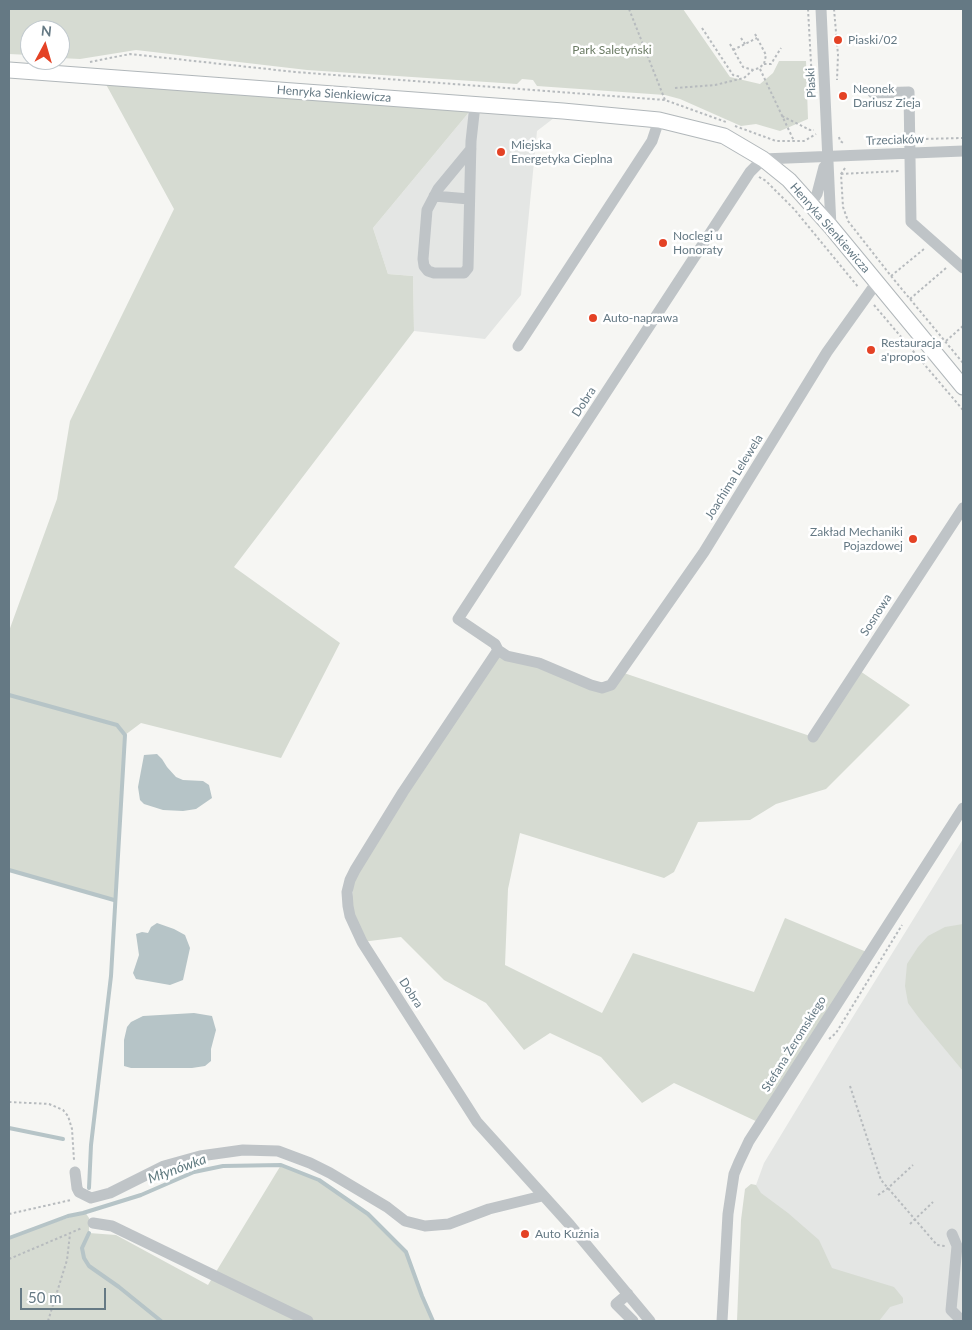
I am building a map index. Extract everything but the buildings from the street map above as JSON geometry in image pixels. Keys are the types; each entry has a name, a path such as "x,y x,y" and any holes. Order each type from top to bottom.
{"main road":[{"name":"Henryka Sienkiewicza","path":"9,70 659,120 724,136 763,159 789,180 831,227 884,279 963,388"}],"street":[{"name":"Piaski","path":"822,9 831,227"},
{"path":"873,94 909,92 911,222 959,264"},
{"path":"471,149 438,189 427,210 423,259 424,266 428,271 439,274 464,273 468,268 471,149 475,105"},
{"path":"518,346 652,141 659,120"},
{"name":"Trzeciaków","path":"763,159 963,151"},
{"name":"Piaski","path":"811,204 817,194 828,156"},
{"name":"Dobra","path":"610,685 602,688 591,685 539,662 507,656 498,650 495,644 458,618 750,172 763,159"},
{"path":"434,196 469,199"},
{"name":"Joachima Lelewela","path":"610,685 704,552 827,352 884,279"},
{"name":"Sosnowa","path":"813,737 963,508"},
{"name":"Dobra","path":"498,650 403,792 355,870 347,892 350,916 362,942 477,1122 570,1225 650,1321"},
{"name":"Stefana Żeromskiego","path":"722,1321 728,1214 734,1174 744,1151 963,808"},
{"path":"75,1172 76,1188 85,1196 91,1198 110,1193 164,1166 200,1156 244,1150 278,1151 330,1173 387,1207 405,1221 425,1226 449,1224 489,1209 542,1196"},
{"path":"94,1223 112,1226 308,1321"},
{"path":"952,1234 957,1246 951,1310 962,1321"},
{"path":"628,1294 616,1304 633,1321"}],"path":[{"path":"629,9 665,100"},
{"path":"808,9 812,82"},
{"path":"834,9 838,55 837,81"},
{"path":"702,28 733,75 744,78"},
{"path":"754,32 766,55 764,64"},
{"path":"741,38 745,44"},
{"path":"733,50 757,38"},
{"path":"730,44 743,67 753,70"},
{"path":"675,88 715,85 744,78 764,64 772,64 781,48"},
{"path":"90,62 130,54 295,72 665,100 725,122"},
{"path":"759,68 794,141"},
{"path":"734,125 776,141 804,140 817,134 814,130 810,130 782,116"},
{"path":"838,134 840,141 846,145 847,165 841,174 843,208 848,221 884,279 910,299 963,362"},
{"path":"841,174 911,171"},
{"path":"884,279 933,241"},
{"path":"910,299 959,264"},
{"path":"946,341 963,326"},
{"path":"823,1044 836,1033 902,926"},
{"path":"850,1086 881,1180 887,1189 937,1245 957,1246"},
{"path":"9,1102 48,1104 63,1110 68,1116 72,1129 75,1172"},
{"path":"878,1195 912,1165"},
{"path":"9,1214 85,1196"},
{"path":"910,1224 934,1202"},
{"path":"9,1259 94,1223"},
{"path":"48,1321 67,1260 70,1234"}],"shaded area":[{"path":"475,105 563,111 537,131 521,295 485,339 414,331 413,276 388,274 373,228"},
{"path":"157,754 176,777 183,780 203,781 209,785 212,798 196,809 183,811 163,810 144,804 140,800 138,787 144,755"},
{"path":"963,839 963,1321 812,1321 753,1227 756,1185 764,1163"},
{"path":"157,923 185,935 190,948 183,980 170,985 136,979 133,973 139,955 136,934 148,933 151,927"},
{"path":"194,1013 212,1016 216,1030 211,1049 211,1061 205,1066 192,1068 131,1068 124,1066 124,1040 127,1027 131,1022 143,1016"}],"green space":[{"name":"Park Saletyński","path":"9,9 683,9 730,77 760,84 773,73 779,61 806,61 808,119 780,131 756,124 741,126 680,99 665,95 537,86 533,80 522,79 517,84 307,70 136,50 80,59 70,58 70,20 20,20 20,55 9,54"},
{"path":"102,77 475,105 373,228 388,274 413,276 414,331 234,567 340,643 281,758 141,723 125,735 114,900 9,871 9,631 57,499 70,421 174,209"},
{"path":"498,650 602,688 621,672 813,737 857,669 910,705 826,789 776,804 750,820 698,822 674,872 664,878 520,833 508,889 505,965 602,1013 633,953 754,992 785,918 869,953 760,1123 674,1083 642,1103 601,1057 550,1033 524,1050 486,1003 444,980 401,937 362,942 350,916 355,870"},
{"path":"963,924 963,1071 908,1003 905,986 907,964 928,936 945,927"},
{"path":"281,1165 319,1180 368,1214 406,1252 433,1321 9,1321 9,1238 85,1212 89,1218 89,1233 116,1235 208,1285"},
{"path":"751,1184 756,1185 761,1193 819,1240 832,1268 894,1287 903,1298 903,1303 890,1307 879,1321 737,1321 741,1220 745,1189"}],"waterway":[{"path":"9,695 117,725 125,735 111,976 91,1145 89,1188"},
{"path":"9,870 114,900"},
{"path":"9,1128 63,1139"},
{"name":"Młynówka","path":"9,1238 68,1216 141,1195 194,1172 223,1166 281,1165 319,1180 368,1214 406,1252 433,1321"},
{"path":"89,1233 82,1248 84,1258 89,1266 119,1287 161,1321"}],"place":[{"name":"Piaski/02","path":"838,40"},
{"name":"Neonek Dariusz Zieja","path":"843,96"},
{"name":"Miejska Energetyka Cieplna","path":"501,152"},
{"name":"Noclegi u Honoraty","path":"663,243"},
{"name":"Auto-naprawa","path":"593,318"},
{"name":"Restauracja a'propos","path":"871,350"},
{"name":"Zakład Mechaniki Pojazdowej","path":"913,539"},
{"name":"Auto Kuźnia","path":"525,1234"}]}
